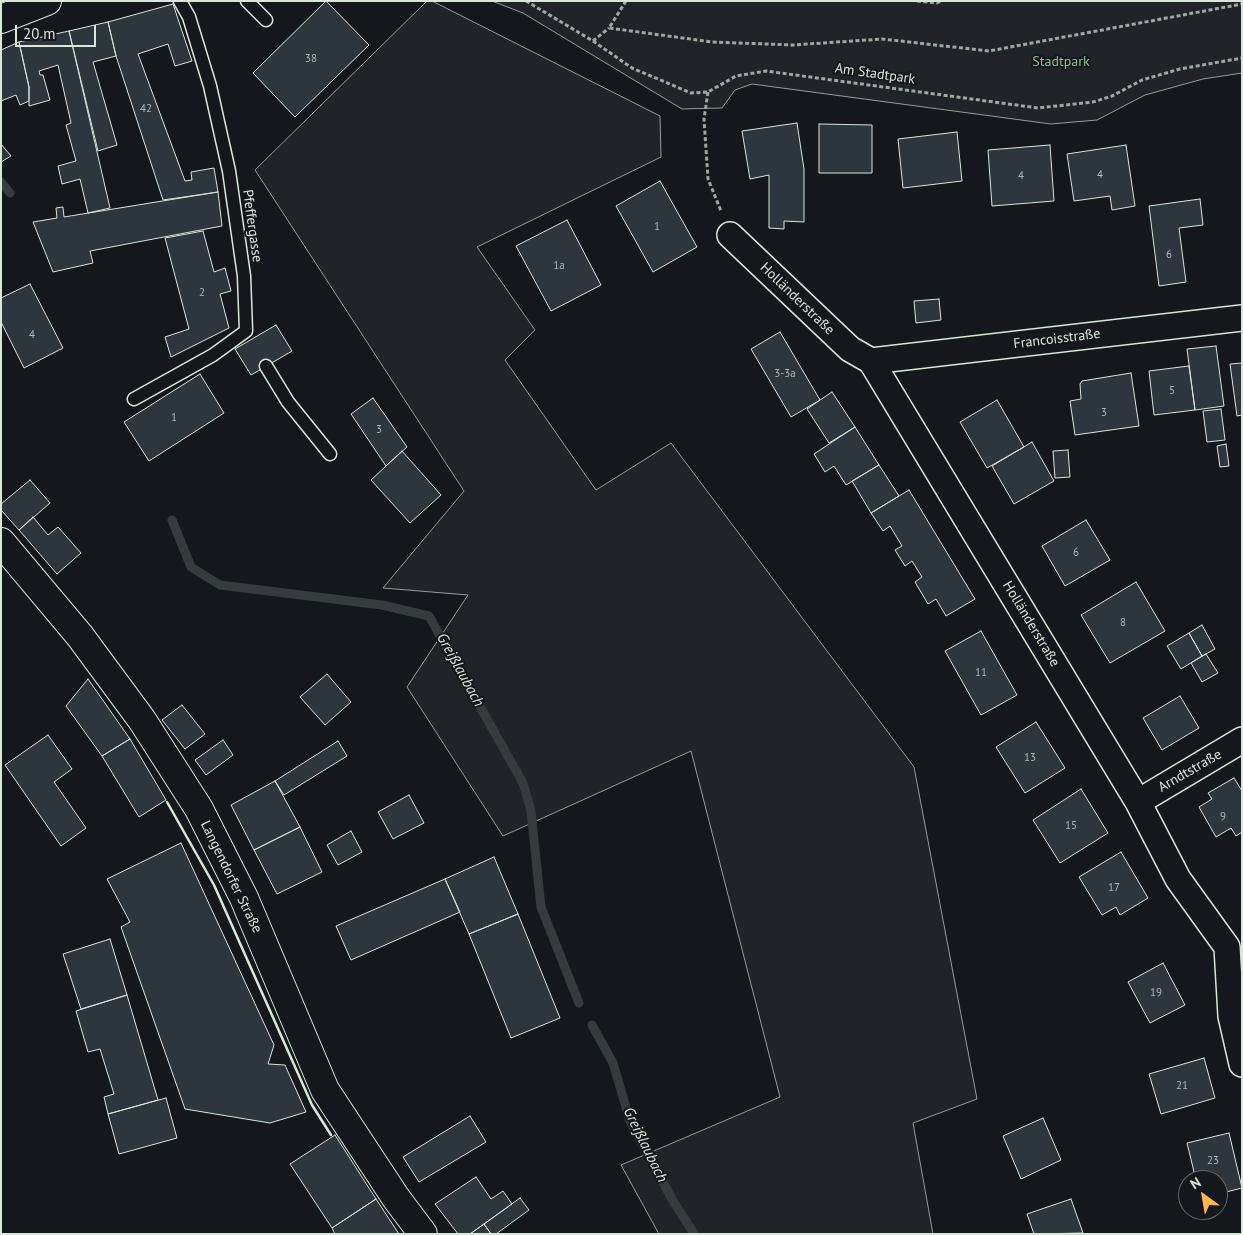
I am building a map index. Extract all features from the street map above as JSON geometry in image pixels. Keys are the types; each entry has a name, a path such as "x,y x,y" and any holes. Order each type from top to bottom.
{"main road":[{"path":"1,19 47,1"},
{"name":"Langendorfer Straße","path":"1,542 80,636 142,720 199,809 244,898 326,1090 396,1198 423,1234"}],"street":[{"name":"Holländerstraße","path":"730,235 850,350 871,361 1138,802 1178,879 1234,952 1231,1016 1242,1064"},
{"name":"Francoisstraße","path":"871,361 1242,318"},
{"name":"Arndtstraße","path":"1138,802 1242,740"}],"lane":[{"name":"Pfeffergasse","path":"134,399 248,335 244,276 229,171 210,86 189,17 180,1"},
{"path":"247,1 266,20"},
{"path":"266,366 288,402 330,454"}],"path":[{"path":"526,1 593,41 632,68 691,93 708,92 704,119 708,179 730,235"},
{"path":"593,41 609,28 626,1"},
{"path":"917,1 937,3 941,1"},
{"path":"609,28 712,42 793,45 882,39 989,51 1242,4"},
{"name":"Am Stadtpark","path":"708,92 736,76 766,71 1038,108 1093,102 1112,96 1142,80 1180,68 1242,58"}],"green space":[{"path":"427,1 432,1 660,116 661,157 477,247 535,330 505,360 596,490 671,443 914,767 977,1099 913,1123 933,1234 659,1234 621,1165 780,1097 691,751 503,836 407,687 468,595 383,588 464,491 255,170"},
{"name":"Stadtpark","path":"492,1 1242,1 1242,73 1203,79 1145,95 1097,120 1051,124 752,84 735,90 722,108 682,109 523,13"}],"building":[{"path":"326,1 369,45 295,117 253,73"},
{"path":"173,4 192,61 175,66 168,44 138,54 185,181 192,180 191,172 214,168 218,192 163,200 116,56 108,22"},
{"path":"108,22 116,56 93,62 117,145 98,151 69,31"},
{"path":"69,31 110,208 88,213 80,179 62,184 58,166 76,161 66,125 71,123 58,65 39,71 40,75 43,75 50,100 29,106 29,87 19,42"},
{"path":"19,42 29,87 29,101 20,105 16,95 1,101 1,50"},
{"path":"797,123 804,169 804,222 784,221 784,229 769,228 769,175 750,179 742,131"},
{"path":"819,124 872,125 872,173 819,173"},
{"path":"957,132 962,181 903,188 898,139"},
{"path":"1,144 11,156 1,162"},
{"path":"1050,145 1054,201 992,206 988,150"},
{"path":"1126,145 1135,206 1112,210 1110,196 1074,201 1067,154"},
{"path":"660,181 697,247 653,272 616,206"},
{"path":"218,192 222,226 90,251 93,263 53,272 33,222 57,218 56,208 63,207 64,217"},
{"path":"1200,199 1203,225 1179,228 1186,282 1159,286 1149,206"},
{"path":"567,220 601,285 551,311 516,246"},
{"path":"203,231 214,272 225,268 231,291 220,294 229,328 171,357 165,337 189,329 165,238"},
{"path":"30,284 63,348 24,368 1,322 1,298"},
{"path":"939,299 941,320 916,323 914,301"},
{"path":"276,325 292,351 251,375 235,349"},
{"path":"780,332 820,400 791,417 751,349"},
{"path":"1216,346 1224,406 1195,410 1187,349"},
{"path":"1242,363 1242,415 1237,416 1230,364"},
{"path":"1189,366 1195,410 1154,415 1149,371"},
{"path":"1131,373 1139,426 1075,435 1070,401 1081,399 1080,384 1082,381"},
{"path":"200,374 224,413 149,461 124,422"},
{"path":"832,392 855,427 829,443 807,409"},
{"path":"373,398 407,447 386,466 351,414"},
{"path":"997,400 1024,447 987,468 960,422"},
{"path":"1221,409 1225,440 1207,442 1203,411"},
{"path":"855,427 879,465 846,485 834,466 825,472 814,454"},
{"path":"1032,442 1054,481 1014,504 992,466"},
{"path":"1226,444 1229,466 1220,467 1217,446"},
{"path":"1068,450 1070,477 1055,478 1053,451"},
{"path":"402,451 441,495 410,523 371,480"},
{"path":"879,465 899,496 871,513 852,481"},
{"path":"30,480 50,503 19,530 1,510 1,504"},
{"path":"909,490 975,599 946,616 936,599 928,604 915,582 922,577 912,561 905,566 895,550 902,546 890,526 883,531 871,513"},
{"path":"33,517 48,535 58,527 81,553 57,574 19,530"},
{"path":"1086,520 1110,560 1065,586 1042,546"},
{"path":"1136,582 1165,631 1110,663 1081,615"},
{"path":"1202,625 1215,649 1202,656 1189,633"},
{"path":"981,631 1017,695 981,715 945,651"},
{"path":"1189,633 1202,656 1181,669 1167,646"},
{"path":"1206,654 1218,673 1202,682 1191,663"},
{"path":"327,674 351,702 325,725 300,697"},
{"path":"88,679 130,739 102,756 66,706"},
{"path":"1180,696 1199,728 1162,750 1143,718"},
{"path":"182,705 205,734 185,749 162,720"},
{"path":"1036,722 1065,768 1025,793 996,747"},
{"path":"48,735 72,769 54,782 86,828 61,846 5,765"},
{"path":"130,739 166,800 139,817 102,756"},
{"path":"223,740 233,755 206,775 195,760"},
{"path":"338,741 347,756 284,795 275,781"},
{"path":"1234,778 1242,791 1242,832 1236,836 1231,828 1216,837 1199,807 1212,799 1208,793"},
{"path":"275,781 300,827 254,850 231,805"},
{"path":"1081,789 1108,833 1060,863 1033,820"},
{"path":"409,795 424,823 393,839 378,812"},
{"path":"300,827 322,872 277,894 254,850"},
{"path":"351,831 362,852 338,865 327,845"},
{"path":"181,843 274,1045 268,1064 285,1065 306,1112 270,1123 185,1109 121,927 130,922 107,879"},
{"path":"1121,852 1148,898 1120,915 1116,907 1102,915 1079,877"},
{"path":"494,857 518,914 469,934 445,879"},
{"path":"445,879 460,912 351,960 336,926"},
{"path":"518,914 560,1018 511,1038 469,934"},
{"path":"110,939 127,995 81,1009 63,954"},
{"path":"1163,963 1185,1005 1150,1023 1128,982"},
{"path":"127,995 158,1100 108,1114 104,1097 114,1094 100,1049 88,1052 76,1011"},
{"path":"1204,1058 1215,1098 1161,1114 1149,1074"},
{"path":"166,1098 177,1138 119,1154 108,1114"},
{"path":"470,1116 486,1142 419,1182 403,1157"},
{"path":"1043,1118 1061,1160 1021,1179 1003,1136"},
{"path":"1229,1133 1242,1188 1228,1192 1228,1170 1194,1170 1187,1143"},
{"path":"335,1135 376,1199 332,1228 290,1164"},
{"path":"476,1177 491,1199 503,1191 512,1204 470,1234 458,1234 435,1204"},
{"path":"520,1198 529,1210 496,1234 491,1234 484,1224"},
{"path":"376,1199 399,1234 335,1234 332,1228"},
{"path":"1071,1199 1083,1233 1034,1234 1027,1214"},
{"path":"484,1224 491,1234 470,1234"}],"waterway":[{"name":"Greißlaubach","path":"1,182 10,193"},
{"name":"Greißlaubach","path":"172,520 191,567 220,585 382,605 429,616 523,783 531,811 541,907 579,1003"},
{"name":"Greißlaubach","path":"592,1025 613,1063 630,1121 672,1199 694,1234"}],"wall":[{"path":"167,802 214,885 312,1105 331,1135"}]}
